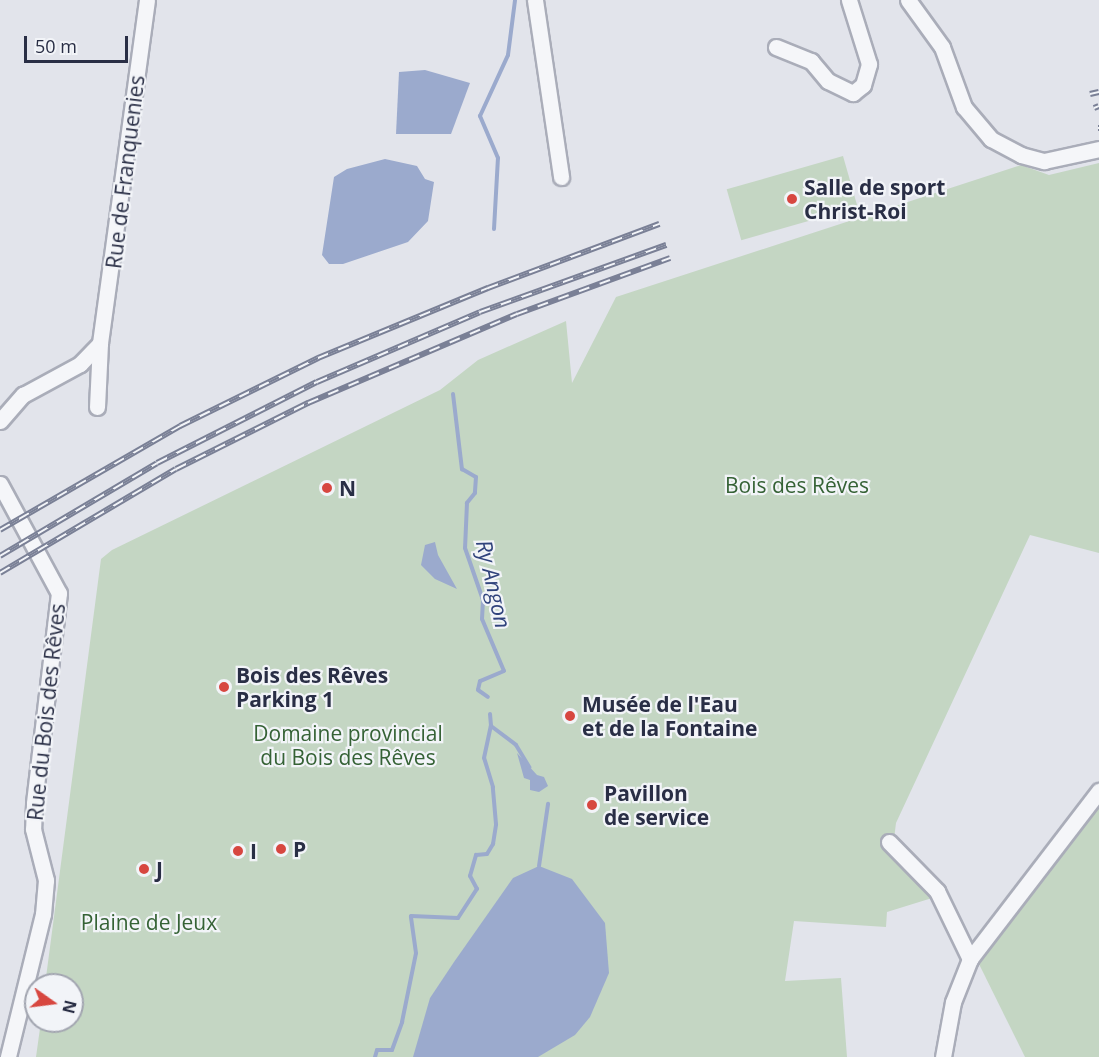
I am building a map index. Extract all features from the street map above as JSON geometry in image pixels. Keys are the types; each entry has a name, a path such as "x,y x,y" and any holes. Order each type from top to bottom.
{"street":[{"name":"Rue de Franquenies","path":"97,407 100,343 147,0"},
{"path":"535,0 561,177"},
{"path":"776,47 811,61 828,81 853,93 863,85 870,64 849,0"},
{"path":"908,0 942,47 964,107 991,139 1021,155 1044,161 1099,149"},
{"path":"0,421 23,394 80,364 100,343"},
{"name":"Rue du Bois des Rêves","path":"0,484 59,593 34,804 33,830 46,880 43,914 8,1057"},
{"path":"943,1057 953,1002 970,959 1099,791"},
{"path":"889,842 937,891 970,959"}],"green space":[{"name":"Salle de sport Christ-Roi","path":"843,156 858,207 741,240 727,189"},
{"path":"1099,163 1099,553 1030,535 896,823 894,839 945,894 887,912 886,927 794,921 785,981 841,978 847,1057 36,1057 39,1033 84,1033 84,973 47,973 101,559 112,550 440,390 478,360 566,321 572,383 616,297 1021,165 1049,175"},
{"path":"1099,781 1099,1057 1025,1057 977,960"}],"water":[{"path":"425,70 470,83 451,134 396,134 399,72"},
{"path":"385,159 417,166 425,179 434,182 428,221 408,242 343,264 329,264 322,255 334,177 347,169"},
{"path":"435,542 438,555 457,589 435,579 421,565 425,545"},
{"path":"517,753 537,775 544,777 548,786 539,792 530,790 530,780 524,778"},
{"path":"539,866 572,879 605,923 609,973 590,1017 575,1035 538,1057 413,1057 430,998 513,878"}],"waterway":[{"name":"Ry Angon","path":"494,229 498,158 480,116 508,55 515,0"},
{"name":"Ry Angon","path":"453,394 462,469 476,477 475,493 467,503 465,548 483,600 482,619 504,671 480,681 478,690 488,697"},
{"name":"Ry Angon","path":"490,714 491,726 516,745 529,767"},
{"name":"Ry Angon","path":"375,1057 377,1050 392,1050 402,1022 416,953 411,916 458,918 477,889 470,876 476,855 487,854 493,844 496,824 493,787 484,758 491,726"},
{"name":"Ry Angon","path":"539,866 548,804"}],"railway":[{"path":"1090,94 1099,92"},
{"path":"1094,108 1099,106"},
{"path":"0,530 180,426 318,358 488,288 659,224"},
{"path":"0,556 157,463 317,382 480,312 666,245"},
{"path":"0,573 176,469 308,403 517,314 670,258"}],"place":[{"name":"Salle de sport Christ-Roi","path":"792,199"},
{"name":"N","path":"327,488"},
{"name":"Bois des Rêves Parking 1","path":"224,687"},
{"name":"Musée de l'Eau et de la Fontaine","path":"570,716"},
{"name":"Pavillon de service","path":"592,805"},
{"name":"P","path":"281,849"},
{"name":"I","path":"238,851"},
{"name":"J","path":"144,869"}],"park label":[{"name":"Bois des Rêves","path":"797,485"},
{"name":"Domaine provincial du Bois des Rêves","path":"348,745"},
{"name":"Plaine de Jeux","path":"149,922"}]}
